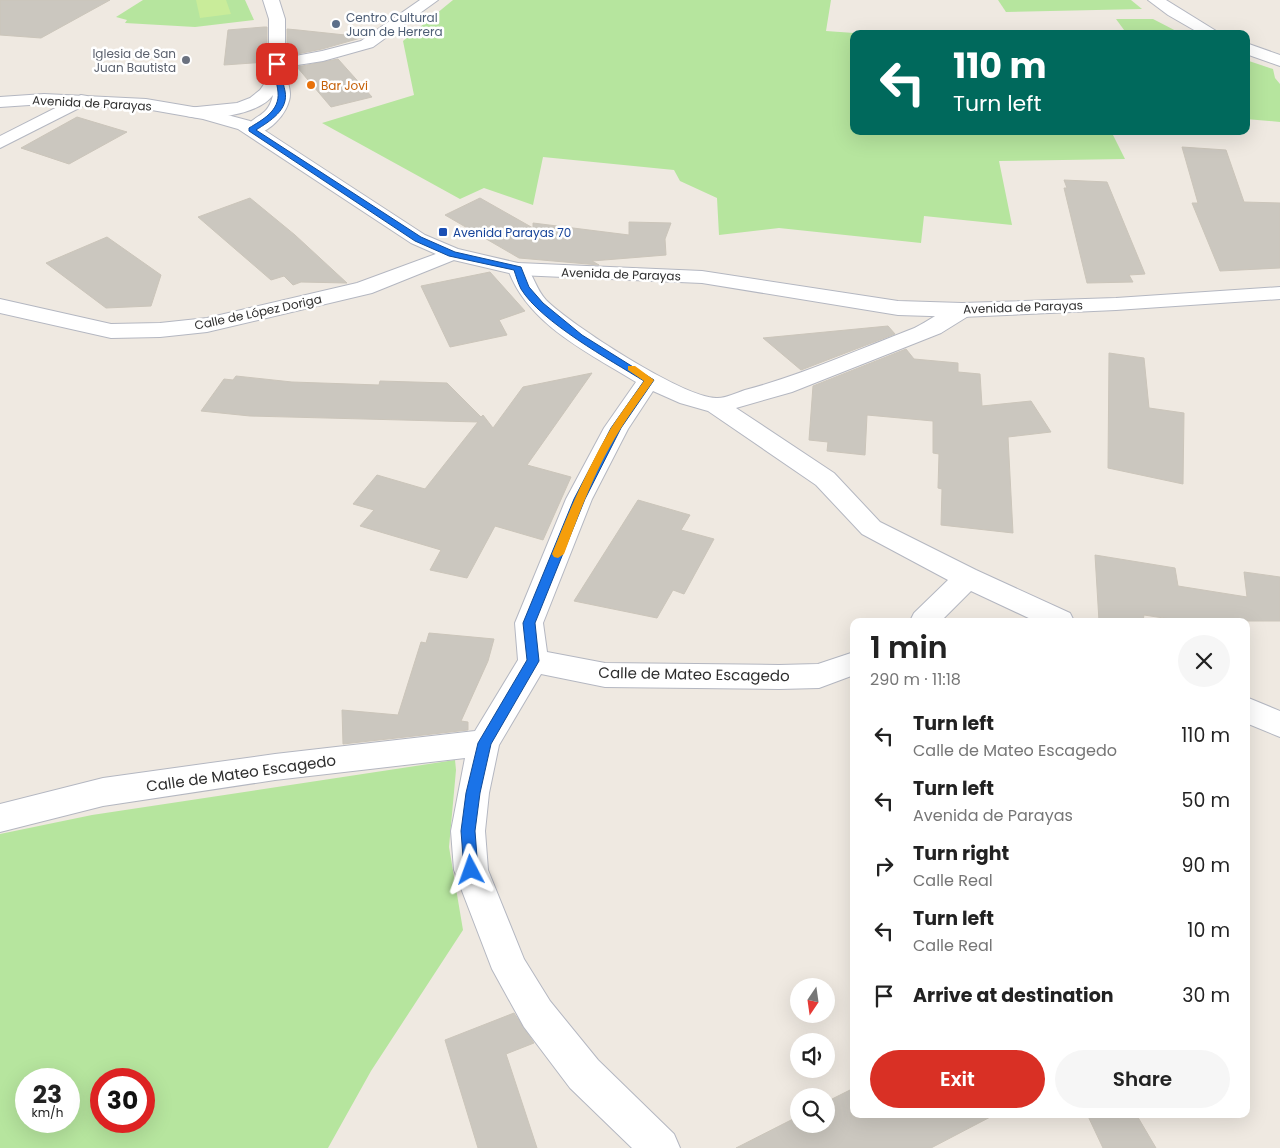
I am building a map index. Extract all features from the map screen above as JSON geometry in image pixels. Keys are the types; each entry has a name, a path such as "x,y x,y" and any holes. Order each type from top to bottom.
{"street":[{"path":"255,102 244,114 248,128 271,117 280,107 282,93 277,71 277,19 271,0"},
{"path":"193,112 237,108 255,102 263,97 277,71 367,44 430,0"},
{"path":"1156,0 1172,12 1206,30"},
{"path":"1250,50 1280,61"},
{"name":"Avenida de Parayas","path":"0,102 27,99 146,104 193,112 248,128 418,239 452,254 518,269 702,277 898,308 962,310 1194,300 1280,293"},
{"path":"0,143 81,100"},
{"name":"Calle de López Doriga","path":"0,306 111,331 160,330 207,326 364,288 452,254"},
{"path":"518,269 525,288 539,305 579,337 649,380 688,398 716,406 825,479 871,528 966,577 1054,618"},
{"path":"716,406 784,387 933,328 962,310"},
{"path":"649,380 616,428 579,499 529,623 533,661 484,743 473,793 468,831 471,870 510,969 537,1014 584,1074 660,1148"},
{"path":"927,618 956,590 966,577"},
{"name":"Calle de Mateo Escagedo","path":"533,661 605,675 779,677 819,676 850,664"},
{"path":"1250,711 1280,725"},
{"name":"Calle de Mateo Escagedo","path":"0,818 103,792 275,767 484,743"}],"green space":[{"path":"143,0 245,0 254,20 195,27 125,23 127,20 116,17"},
{"path":"196,0 226,0 231,14 200,18"},
{"path":"453,0 831,0 826,31 850,33 850,135 1113,135 1125,159 999,161 1012,225 924,216 921,243 779,228 719,235 717,198 680,181 674,170 543,157 533,205 484,188 460,199 322,123 414,95 403,41"},
{"path":"998,0 1131,0 1142,9 1006,12"},
{"path":"1116,19 1153,19 1174,30 1124,30"},
{"path":"1250,61 1273,69 1275,78 1280,84 1280,122 1250,119"},
{"path":"455,760 456,770 449,847 463,930 371,1071 328,1148 0,1148 0,834 92,815"}],"building":[{"path":"0,0 110,0 41,38 0,35"},
{"path":"267,27 267,62 224,65 228,30"},
{"path":"287,29 364,37 322,49 287,56"},
{"path":"338,59 372,97 331,107 297,67"},
{"path":"77,117 127,132 69,164 21,148"},
{"path":"1182,147 1226,150 1244,202 1280,203 1280,268 1220,271 1192,203 1198,203"},
{"path":"1064,180 1107,182 1145,274 1129,275 1133,282 1087,283 1064,188 1067,188"},
{"path":"250,198 295,235 347,283 301,282 293,285 284,276 271,280 198,217"},
{"path":"480,198 533,228 533,223 629,235 629,222 671,223 665,239 666,255 592,261 599,265 519,258 445,215"},
{"path":"107,237 161,275 151,306 106,308 46,263"},
{"path":"490,272 525,311 499,320 507,335 450,347 421,286"},
{"path":"888,326 895,334 801,370 763,338"},
{"path":"906,349 914,359 958,363 958,372 980,374 982,406 1031,401 1051,432 1008,437 1013,533 941,525 942,489 938,488 939,454 933,453 933,421 867,415 865,455 827,451 828,442 809,440 813,386"},
{"path":"1109,353 1144,358 1149,408 1184,413 1183,484 1108,468"},
{"path":"592,373 527,465 571,477 543,540 495,526 467,578 430,570 441,550 360,526 374,510 353,504 377,475 425,489 478,422 250,416 201,411 224,379 233,380 236,376 292,382 379,385 380,381 447,383 481,417 483,415 493,428 523,387"},
{"path":"638,500 690,515 681,530 714,539 684,594 673,590 657,618 574,601"},
{"path":"1095,555 1175,568 1178,586 1247,597 1244,572 1280,577 1280,621 1250,621 1250,618 1164,618 1144,615 1144,618 1099,618"},
{"path":"429,633 494,639 488,661 461,721 468,722 468,730 343,744 342,710 398,715 421,642 426,643"},
{"path":"514,1013 534,1043 506,1054 537,1148 478,1148 445,1040"},
{"path":"850,1090 850,1118 988,1118 931,1148 736,1148 790,1121 790,1133 835,1133 835,1098"},
{"path":"1089,1118 1138,1118 1156,1148 1103,1148"}],"slow traffic":[{"path":"558,554 579,499 598,460 616,428 636,402 649,380 631,368"}],"place":[{"name":"Centro Cultural Juan de Herrera","path":"336,24"},
{"name":"Iglesia de San Juan Bautista","path":"186,60"},
{"name":"Bar Jovi","path":"311,85"},
{"name":"Avenida Parayas 70","path":"443,232"}],"route":[{"path":"277,64 277,77 282,93 280,107 271,117 252,130 418,239 452,254 488,264 518,269 525,288 539,305 579,337 649,380 636,402 616,428 579,499 565,539 529,623 533,661 484,743 473,793 468,831 471,870"}]}
